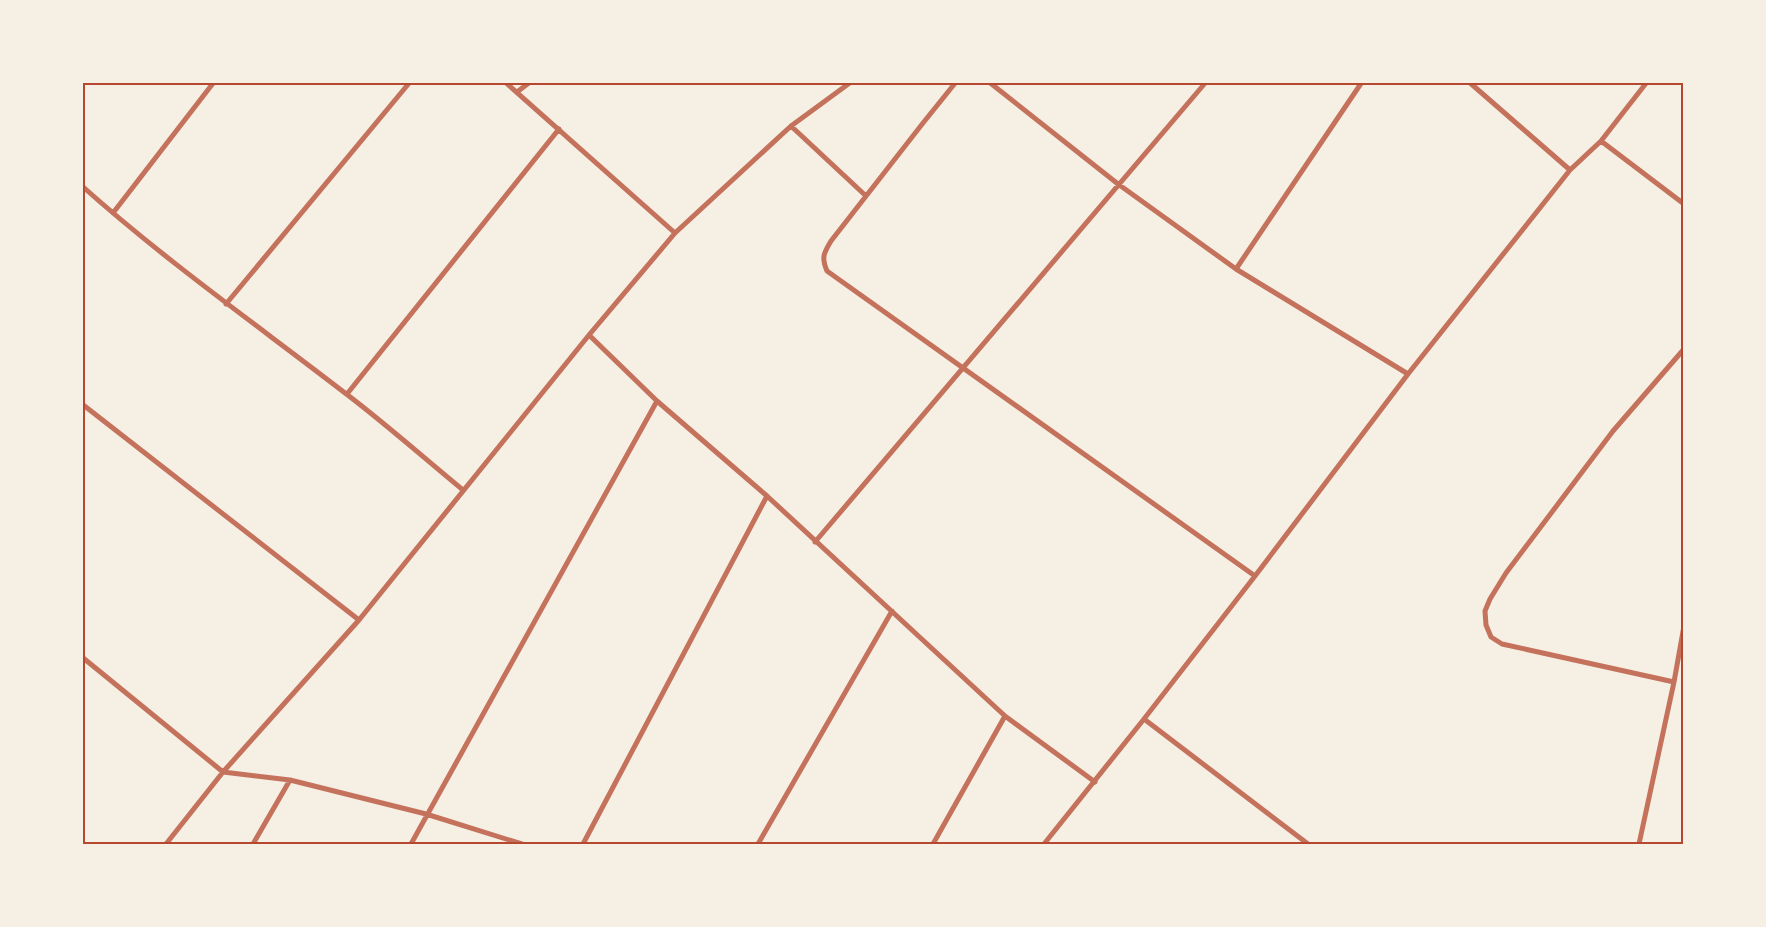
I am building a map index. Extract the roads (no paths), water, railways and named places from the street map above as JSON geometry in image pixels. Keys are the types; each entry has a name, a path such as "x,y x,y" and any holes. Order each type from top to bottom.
{"street":[{"path":"113,213 214,82"},
{"path":"226,304 410,82"},
{"path":"505,82 675,233"},
{"path":"517,92 530,82"},
{"path":"166,844 223,772 359,620 589,335 675,233 791,126 851,82"},
{"path":"956,82 831,241 822,261 827,271 1255,576"},
{"path":"989,82 1118,184 1236,269 1408,374"},
{"path":"815,542 1206,82"},
{"path":"1236,269 1362,82"},
{"path":"1470,82 1570,170"},
{"path":"1044,844 1095,782 1255,576 1408,374 1570,170 1601,141 1647,82"},
{"path":"791,126 866,196"},
{"path":"347,394 559,129"},
{"path":"1601,141 1684,204"},
{"path":"82,186 226,304 347,394 463,490"},
{"path":"589,335 657,401 767,496 1006,716 1095,782"},
{"path":"1674,682 1502,644 1491,637 1486,625 1485,611 1506,573 1601,446 1684,349"},
{"path":"411,844 657,401"},
{"path":"82,404 359,620"},
{"path":"583,844 767,496"},
{"path":"758,844 892,611"},
{"path":"1639,844 1674,682 1684,626"},
{"path":"82,658 223,772 290,780 426,814 522,844"},
{"path":"933,844 1006,716"},
{"path":"1144,719 1308,844"},
{"path":"253,844 290,780"}]}
